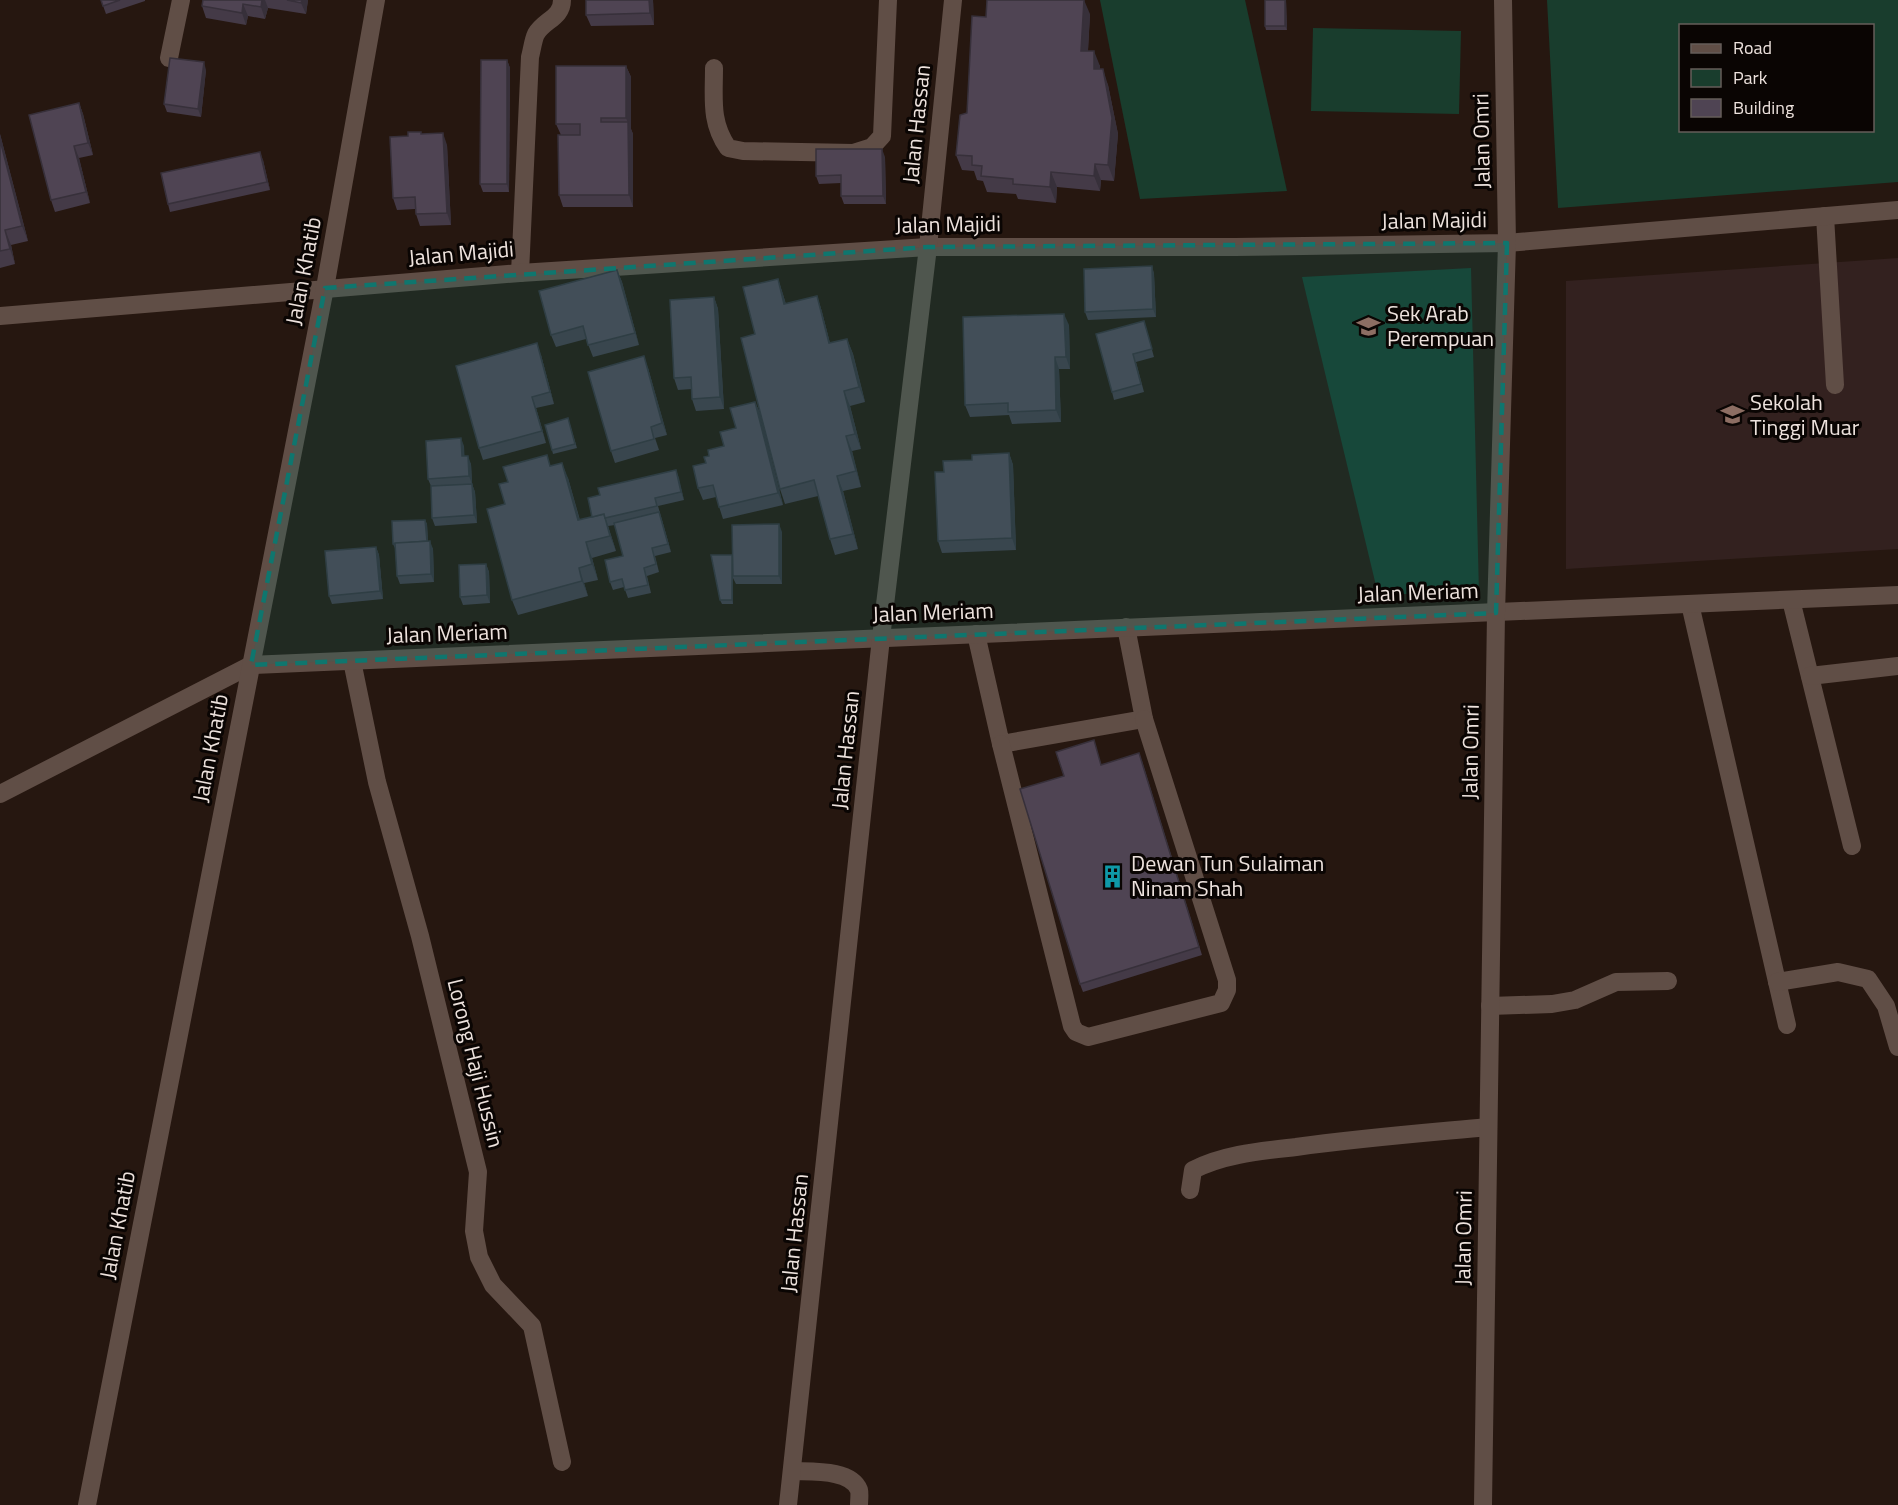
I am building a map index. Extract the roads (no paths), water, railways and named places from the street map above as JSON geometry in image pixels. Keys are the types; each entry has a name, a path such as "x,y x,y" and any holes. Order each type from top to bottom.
{"street":[{"path":"169,58 181,0"},
{"name":"Jalan Khatib","path":"87,1505 325,288 376,0"},
{"path":"520,273 530,57 535,35 558,13 562,7 562,0"},
{"path":"714,68 714,117 718,135 728,148 743,151 853,153 872,147 882,136 888,0"},
{"name":"Jalan Hassan","path":"788,1505 881,638 928,247 953,0"},
{"name":"Jalan Omri","path":"1483,1505 1496,613 1507,243 1503,0"},
{"name":"Jalan Majidi","path":"0,316 520,273 928,247 1235,247 1507,243 1898,210"},
{"path":"1825,216 1835,385"},
{"name":"Jalan Meriam","path":"0,794 251,665 1898,595"},
{"path":"1791,600 1852,846"},
{"path":"1690,604 1787,1025"},
{"path":"976,634 1001,744 1072,1026 1076,1032 1088,1037 1221,1003 1227,990 1227,980 1144,718 1126,627"},
{"name":"Lorong Haji Hussin","path":"352,661 377,782 420,936 477,1172 474,1231 479,1257 493,1285 532,1326 562,1462"},
{"path":"1810,676 1898,666"},
{"path":"1001,744 1144,718"},
{"path":"1777,982 1838,972 1868,980 1886,1006 1898,1047"},
{"path":"1490,1006 1552,1005 1575,1000 1616,982 1668,981"},
{"path":"1190,1190 1193,1170 1209,1161 1337,1141 1488,1127"},
{"path":"792,1470 844,1475 859,1491 859,1505"}],"place":[{"name":"Sek Arab Perempuan","path":"1369,326"},
{"name":"Sekolah Tinggi Muar","path":"1732,415"},
{"name":"Dewan Tun Sulaiman Ninam Shah","path":"1113,876"}]}
